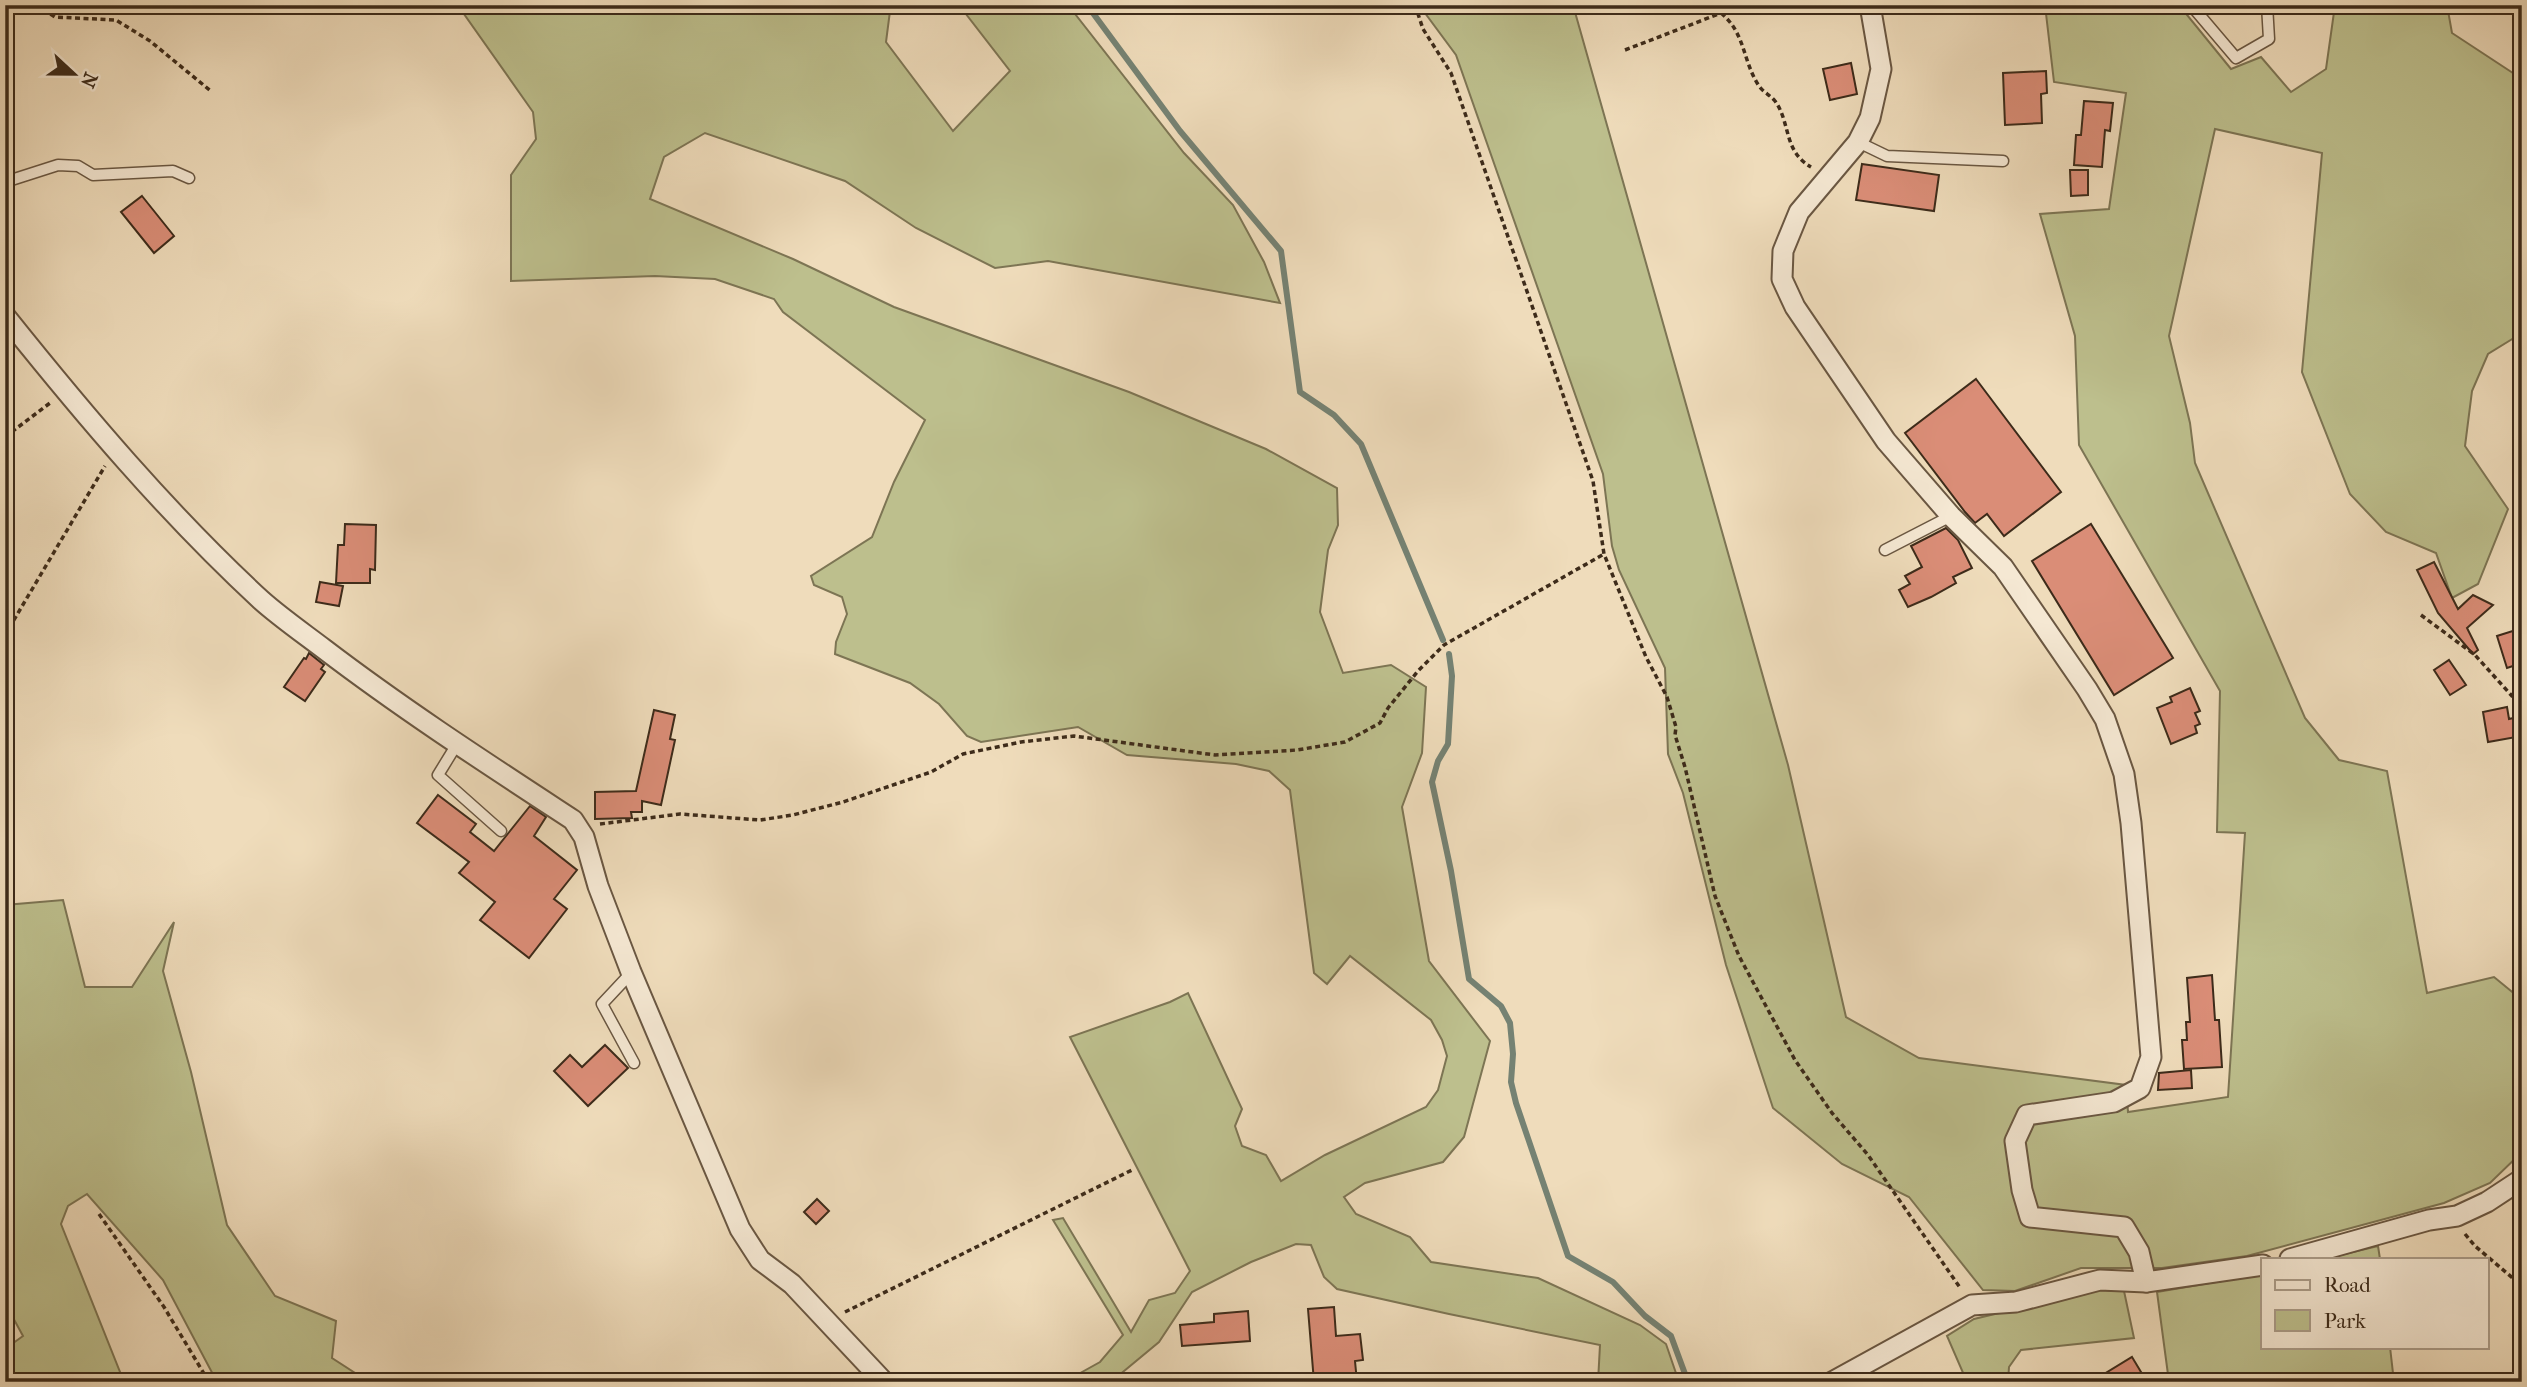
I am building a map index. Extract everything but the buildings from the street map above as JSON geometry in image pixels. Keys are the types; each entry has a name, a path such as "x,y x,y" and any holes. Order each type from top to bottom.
{"street":[{"path":"1870,5 1881,69 1870,118 1858,142 1799,212 1783,251 1783,279 1795,307 1886,441 1951,516 2003,567 2105,719 2124,774 2131,823 2151,1057 2140,1088 2114,1102 2027,1115 2015,1141 2022,1190 2030,1217 2124,1227 2139,1252 2146,1282"},
{"path":"5,316 65,391 160,499 263,601 358,675 573,820 579,827 631,972 746,1239 760,1260 792,1284 884,1382"},
{"path":"2294,1258 2429,1220 2457,1216 2487,1202 2522,1179"},
{"path":"1832,1382 1972,1305 2016,1302 2100,1280 2146,1282 2261,1265"}],"lane":[{"path":"2191,5 2236,58 2269,39 2267,5"},
{"path":"1858,142 1887,156 2003,161"},
{"path":"5,182 58,165 78,166 93,175 173,171 189,178"},
{"path":"1885,550 1951,516"},
{"path":"457,744 438,775 501,831"},
{"path":"631,972 602,1004 634,1063"}],"path":[{"path":"36,5 55,17 116,20 150,41 212,92"},
{"path":"1416,5 1423,29 1451,73 1593,481 1604,554 1646,657 1667,696 1715,896 1739,956 1795,1060 1832,1114 1868,1155 1972,1305"},
{"path":"1625,50 1742,5"},
{"path":"1721,13 1735,27 1751,71 1760,87 1775,102 1794,152 1805,164 1828,177"},
{"path":"5,438 65,391"},
{"path":"5,635 115,449"},
{"path":"579,827 680,814 760,820 793,815 843,802 931,772 963,754 1021,742 1074,737 1216,755 1297,750 1345,742 1380,723 1388,708 1418,671 1444,645 1604,554"},
{"path":"2421,615 2475,655 2512,696 2522,702"},
{"path":"827,1322 1132,1170"},
{"path":"99,1214 164,1307 209,1382"},
{"path":"2457,1216 2464,1232 2475,1246 2522,1286"}],"green space":[{"path":"492,5 885,5 890,11 886,42 953,131 1010,71 959,5 1068,5 1184,153 1233,205 1264,262 1280,303 1048,261 995,268 916,228 845,181 705,133 664,157 650,199 793,259 894,307 1129,392 1266,449 1337,488 1338,525 1328,550 1320,612 1343,673 1391,665 1426,687 1422,753 1402,807 1429,961 1490,1041 1464,1137 1443,1162 1365,1183 1344,1197 1356,1214 1410,1237 1431,1262 1538,1278 1640,1325 1666,1344 1679,1382 1598,1382 1600,1345 1337,1289 1324,1277 1311,1245 1296,1244 1251,1262 1192,1292 1159,1342 1112,1381 1064,1382 1100,1362 1123,1335 1053,1220 1063,1218 1131,1332 1149,1300 1175,1293 1190,1271 1070,1037 1170,1002 1188,993 1242,1109 1235,1126 1242,1146 1266,1155 1281,1181 1325,1155 1426,1107 1438,1090 1447,1056 1442,1040 1431,1020 1350,956 1327,984 1314,973 1290,790 1269,771 1236,764 1127,755 1078,727 981,742 967,736 939,704 910,683 835,654 836,642 847,614 842,597 814,585 811,576 872,537 894,482 925,420 783,312 774,299 715,279 655,276 511,281 511,175 536,139 533,112 464,14"},
{"path":"1422,5 1573,5 1788,765 1846,1017 1919,1058 2126,1085 2128,1112 2228,1097 2245,833 2217,832 2220,691 2079,445 2075,336 2040,214 2109,209 2126,93 2054,82 2045,5 2179,5 2231,69 2261,57 2291,92 2326,69 2335,5 2447,5 2452,33 2522,79 2522,333 2488,354 2472,391 2465,446 2508,509 2478,584 2452,598 2436,553 2386,532 2350,494 2302,372 2322,153 2215,129 2169,336 2190,423 2195,463 2305,718 2339,760 2387,771 2427,993 2494,977 2522,1000 2522,1152 2490,1183 2444,1203 2247,1256 2162,1268 2081,1268 2015,1291 1983,1290 1909,1197 1842,1164 1773,1108 1726,965 1683,793 1668,754 1665,668 1619,570 1612,546 1603,474 1456,55"},
{"path":"63,900 85,987 132,987 174,922 163,971 191,1072 227,1225 275,1296 336,1321 332,1358 369,1382 217,1382 163,1280 87,1194 68,1206 61,1224 124,1382 5,1382 5,1349 23,1336 5,1303 5,905"},
{"path":"2378,1246 2380,1258 2328,1258"},
{"path":"2261,1274 2261,1348 2390,1348 2394,1382 2169,1382 2157,1292"},
{"path":"2095,1290 2124,1291 2134,1338 2021,1350 2009,1367 2008,1382 1967,1382 1947,1336 1974,1319"}],"waterway":[{"path":"1087,5 1180,131 1281,251 1300,392 1334,415 1361,444 1443,640"},
{"path":"1449,654 1452,676 1448,744 1438,761 1432,782 1451,871 1469,979 1501,1006 1510,1023 1513,1054 1511,1082 1516,1103 1568,1256 1613,1282 1645,1316 1671,1336 1688,1382"}]}
